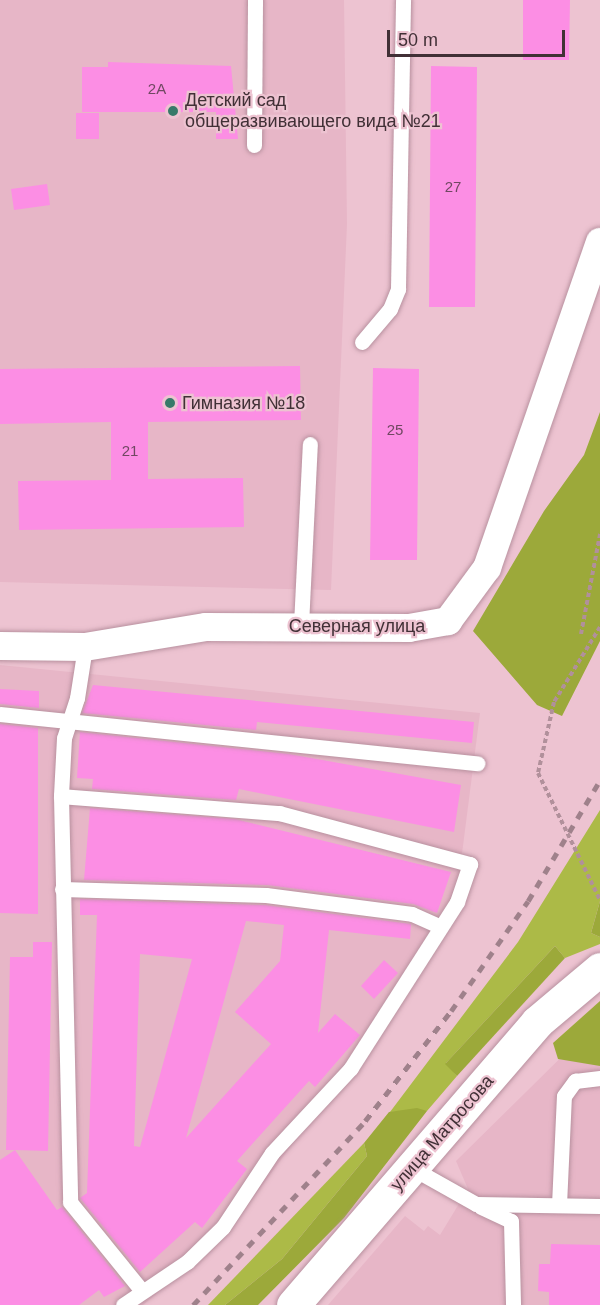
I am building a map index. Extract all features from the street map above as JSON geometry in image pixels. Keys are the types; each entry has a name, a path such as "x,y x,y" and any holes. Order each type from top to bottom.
{"main road":[{"name":"улица Матросова","path":"293,1305 537,1022 600,969"}],"street":[{"name":"Северная улица","path":"0,646 85,647 206,627 301,625 431,627 460,610 486,568 600,242"}],"lane":[{"path":"254,145 255,0"},
{"path":"362,342 390,309 398,289 403,0"},
{"path":"301,625 310,444"},
{"path":"85,647 64,738 61,796 70,1202 142,1291"},
{"path":"0,714 70,718 477,763"},
{"path":"61,796 279,813 470,864 457,902 438,925 351,1068 272,1153 223,1227 187,1263 123,1305"},
{"path":"62,889 266,895 412,914 438,925"},
{"path":"559,1205 564,1096 575,1081 600,1078"},
{"path":"412,1168 511,1221 513,1305"},
{"path":"476,1204 600,1206"}],"path":[{"path":"580,634 600,534"},
{"path":"600,627 554,702 538,774 600,900"}],"shaded area":[{"name":"Гимназия №18","path":"0,0 344,0 347,224 331,590 0,582"},
{"path":"0,665 480,713 453,924 226,1235 143,1305 0,1305"},
{"path":"600,1019 600,1305 328,1305 405,1216 424,1231 428,1226 440,1235 468,1189 456,1161"}],"green space":[{"path":"600,412 600,641 562,716 537,705 473,631 544,511 584,455"},
{"path":"600,810 600,901 591,933 600,937 600,944 565,958 555,946 446,1063 457,1076 427,1111 390,1112 518,942"},
{"path":"600,901 600,937 591,933"},
{"path":"555,946 565,958 457,1076 445,1064"},
{"path":"600,1001 600,1066 558,1059 553,1043"},
{"path":"417,1108 427,1111 344,1218 258,1305 225,1305 282,1259 367,1156 364,1143 389,1112"},
{"path":"364,1143 367,1156 282,1259 225,1305 208,1305"}],"building":[{"path":"523,0 570,0 569,60 523,60"},
{"path":"108,62 231,66 238,139 216,139 216,112 82,112 82,67 108,67"},
{"path":"431,66 477,67 475,307 429,307"},
{"path":"76,113 99,113 99,139 76,139"},
{"path":"47,184 50,205 14,210 11,189"},
{"path":"300,366 301,420 148,422 148,479 243,478 244,527 19,530 18,481 111,480 111,422 0,424 0,369"},
{"path":"373,368 419,369 417,560 370,560"},
{"path":"93,685 474,722 472,743 257,722 256,730 82,713"},
{"path":"0,689 39,691 39,708 0,704"},
{"path":"0,724 38,728 38,914 0,913"},
{"path":"80,732 289,754 461,785 454,832 239,789 236,800 92,789 93,779 77,778"},
{"path":"90,808 235,819 451,872 437,913 413,904 267,885 84,880"},
{"path":"80,899 265,905 411,924 410,939 329,930 318,1033 335,1014 360,1035 315,1087 309,1081 237,1161 247,1169 202,1228 195,1222 140,1272 80,1198 87,1193 97,915 80,915","holes":["246,921 284,925 280,961 235,1012 271,1044 186,1138","140,954 192,959 140,1147 134,1146"]},
{"path":"33,942 52,942 48,1151 6,1150 10,957 33,957"},
{"path":"384,960 398,973 374,999 361,986"},
{"path":"15,1150 57,1210 62,1207 125,1286 104,1297 99,1290 79,1305 0,1305 0,1160"},
{"path":"551,1244 600,1245 600,1305 549,1305 549,1292 538,1291 539,1264 550,1264"}],"railway":[{"path":"193,1305 365,1121 451,1011 528,901 600,780"}],"place":[{"name":"Детский сад общеразвивающего вида №21","path":"173,111"},
{"name":"Гимназия №18","path":"170,403"}]}
